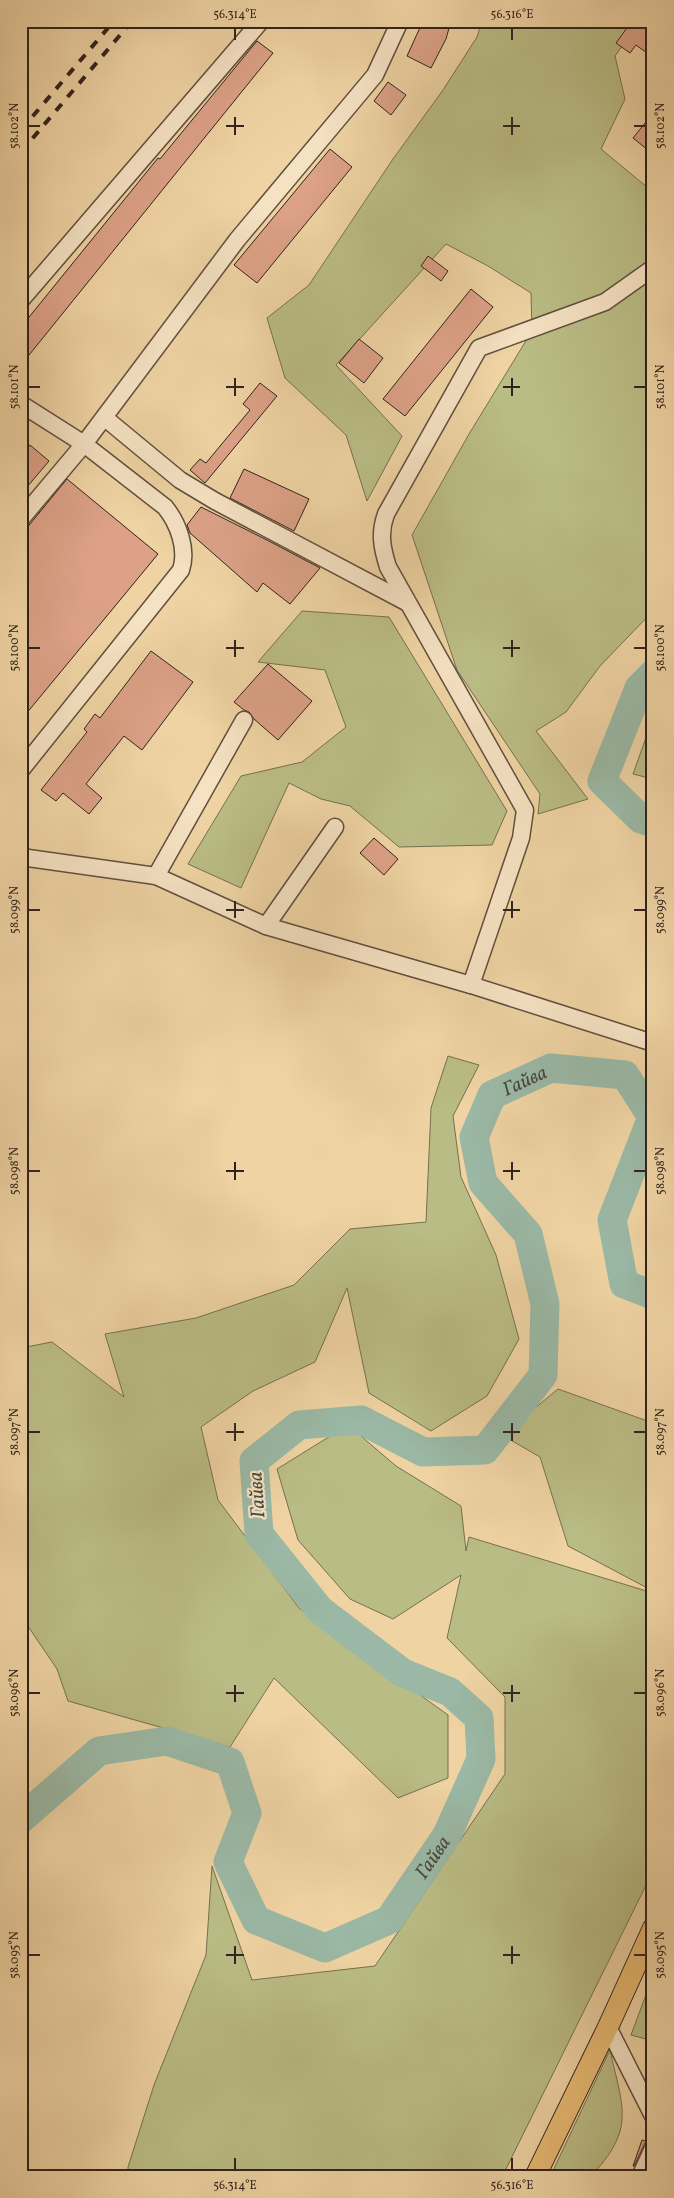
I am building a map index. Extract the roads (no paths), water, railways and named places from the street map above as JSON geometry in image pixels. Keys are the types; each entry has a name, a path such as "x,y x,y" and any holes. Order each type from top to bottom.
{"main road":[{"path":"535,2177 608,2027 653,1928"}],"lane":[{"path":"21,300 261,21"},
{"path":"21,519 105,418 237,240 375,74 400,21"},
{"path":"471,985 521,838 525,810 418,617 406,602 383,551 381,527 386,514 479,348 605,302 653,268"},
{"path":"21,404 84,444 165,507 173,516 181,541 184,562 182,570 21,770"},
{"path":"105,418 180,480 215,502 406,602"},
{"path":"156,876 244,720"},
{"path":"266,926 335,827"},
{"path":"22,856 156,876 266,926 471,985 653,1043"},
{"path":"608,2027 652,2108"},
{"path":"640,2177 653,2148"}],"waterway":[{"name":"Гайва","path":"653,674 639,688 602,781 641,819 653,823"},
{"name":"Гайва","path":"21,1819 99,1751 167,1741 230,1762 247,1813 228,1862 256,1920 325,1948 389,1920 447,1835 481,1759 479,1718 450,1692 403,1673 320,1610 259,1534 254,1461 299,1425 361,1420 423,1452 485,1450 543,1375 545,1304 528,1234 483,1183 474,1137 492,1095 551,1068 625,1075 652,1117 612,1220 624,1284 653,1295"}],"railway":[{"path":"21,130 114,21"},
{"path":"21,152 132,21"}]}
